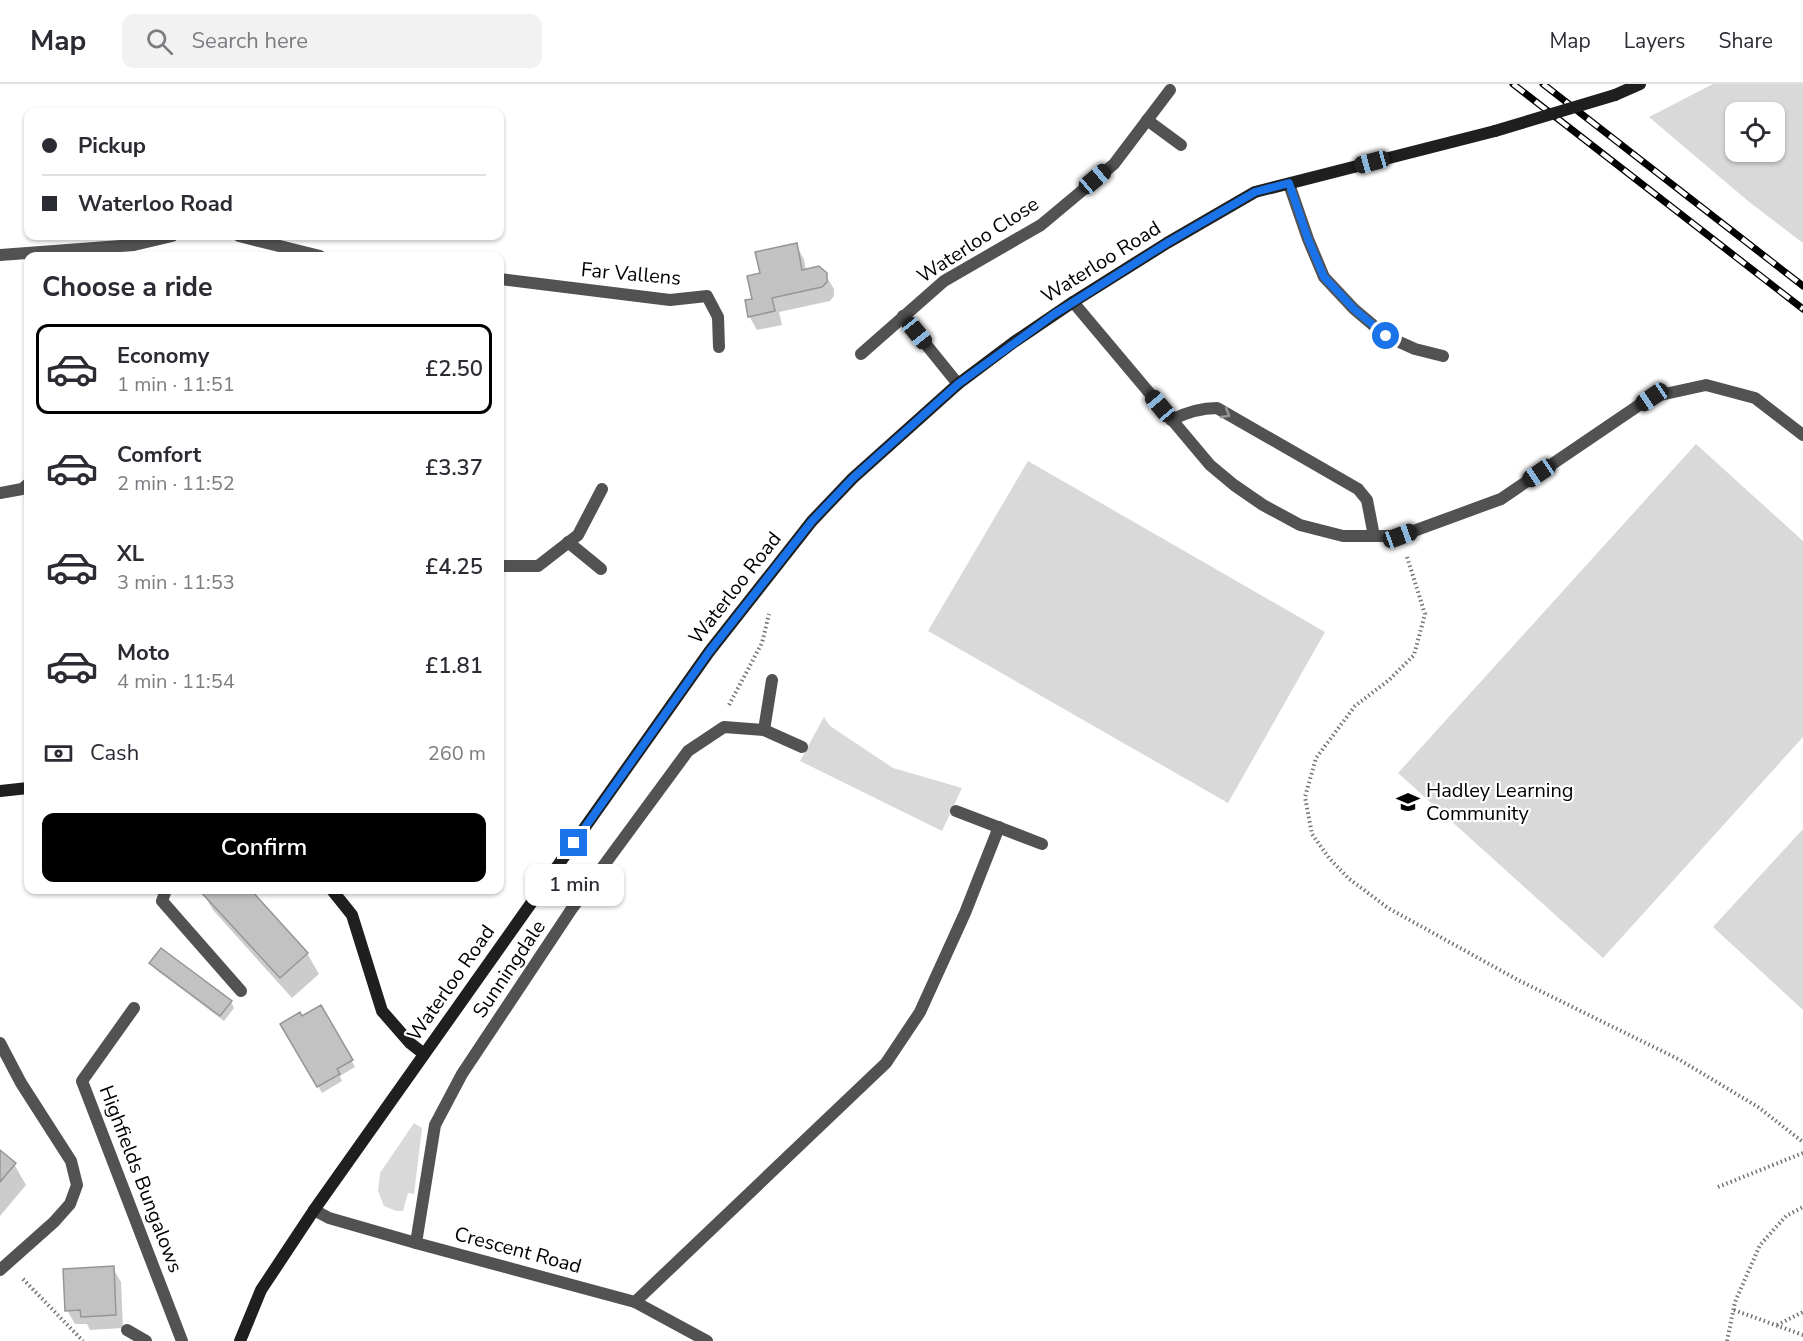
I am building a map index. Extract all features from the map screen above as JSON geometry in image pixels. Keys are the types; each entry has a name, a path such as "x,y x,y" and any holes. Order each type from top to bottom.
{"street":[{"name":"Waterloo Road","path":"240,1341 261,1290 314,1210 709,652 812,521 853,478 958,384 1014,342 1167,243 1255,192 1495,131 1615,94 1640,84"},
{"name":"Waterloo Close","path":"861,354 944,281 1041,225 1113,164 1170,90"},
{"path":"1147,120 1181,145"},
{"path":"1289,183 1324,277 1354,309 1386,336 1415,349 1443,356"},
{"path":"60,252 134,245 155,240"},
{"path":"255,240 304,252"},
{"path":"0,255 24,254"},
{"name":"Far Vallens","path":"504,279 670,300 707,296 718,317 719,347"},
{"path":"1073,302 1210,465 1263,505 1300,525 1342,536 1400,536 1501,499 1652,397 1706,386 1755,398 1803,435"},
{"path":"903,316 958,384"},
{"path":"1171,420 1202,408 1217,408 1358,489 1367,500 1374,536"},
{"path":"0,493 24,487"},
{"path":"504,566 538,566 578,534 602,489"},
{"path":"568,542 601,569"},
{"path":"764,730 772,680"},
{"path":"724,727 764,730 802,747"},
{"name":"Sunningdale","path":"416,1243 435,1125 462,1074 571,910 688,751 724,727"},
{"path":"0,792 24,789"},
{"path":"956,811 1042,844"},
{"path":"635,1302 886,1063 920,1012 965,913 999,827"},
{"path":"165,894 162,901 241,991"},
{"path":"335,894 352,915 382,1011 410,1043 424,1054"},
{"name":"Highfields Bungalows","path":"134,1008 82,1081 182,1341"},
{"path":"0,1043 21,1083 71,1161 77,1185 70,1204 54,1222 4,1267"},
{"name":"Crescent Road","path":"314,1210 329,1218 416,1243 635,1302 707,1341"},
{"path":"127,1330 146,1341"}],"path":[{"path":"1405,550 1425,614 1414,655 1389,680 1355,706 1316,758 1305,796 1312,834 1329,858 1348,878 1388,908 1518,980 1680,1060 1758,1107 1803,1142"},
{"path":"724,727 726,712 762,644 770,607"},
{"path":"1718,1187 1803,1153"},
{"path":"1727,1341 1735,1302 1760,1245 1786,1216 1803,1207"},
{"path":"4,1267 83,1341"},
{"path":"1734,1310 1803,1335"},
{"path":"1776,1326 1803,1312"}],"shaded area":[{"path":"1713,84 1803,84 1803,243 1748,201 1649,117"},
{"path":"1696,444 1803,541 1803,737 1603,958 1398,773"},
{"path":"1028,461 1325,632 1228,803 928,631"},
{"path":"824,717 830,726 893,768 962,788 942,831 800,761"},
{"path":"1803,829 1803,1010 1713,927"},
{"path":"414,1123 422,1128 414,1194 408,1193 403,1211 396,1211 384,1206 378,1191 380,1173"}],"building":[{"path":"797,243 802,270 819,266 827,273 827,282 822,287 772,298 775,311 748,317 745,300 752,299 747,276 760,273 755,252"},
{"path":"203,894 255,894 308,953 280,978"},
{"path":"161,948 232,1001 220,1016 149,963"},
{"path":"321,1005 353,1060 337,1069 340,1074 317,1087 280,1024 300,1012 302,1016"},
{"path":"0,1150 16,1163 0,1182"},
{"path":"114,1266 116,1315 81,1317 80,1310 65,1311 63,1269"}],"railway":[{"path":"1513,84 1803,309"},
{"path":"1543,84 1803,286"}],"place":[{"name":"Hadley Learning Community","path":"1408,802"}],"route":[{"path":"574,843 709,652 812,521 853,478 958,384 1053,315 1148,254 1255,192 1289,183 1324,277 1354,309 1386,336"}]}
